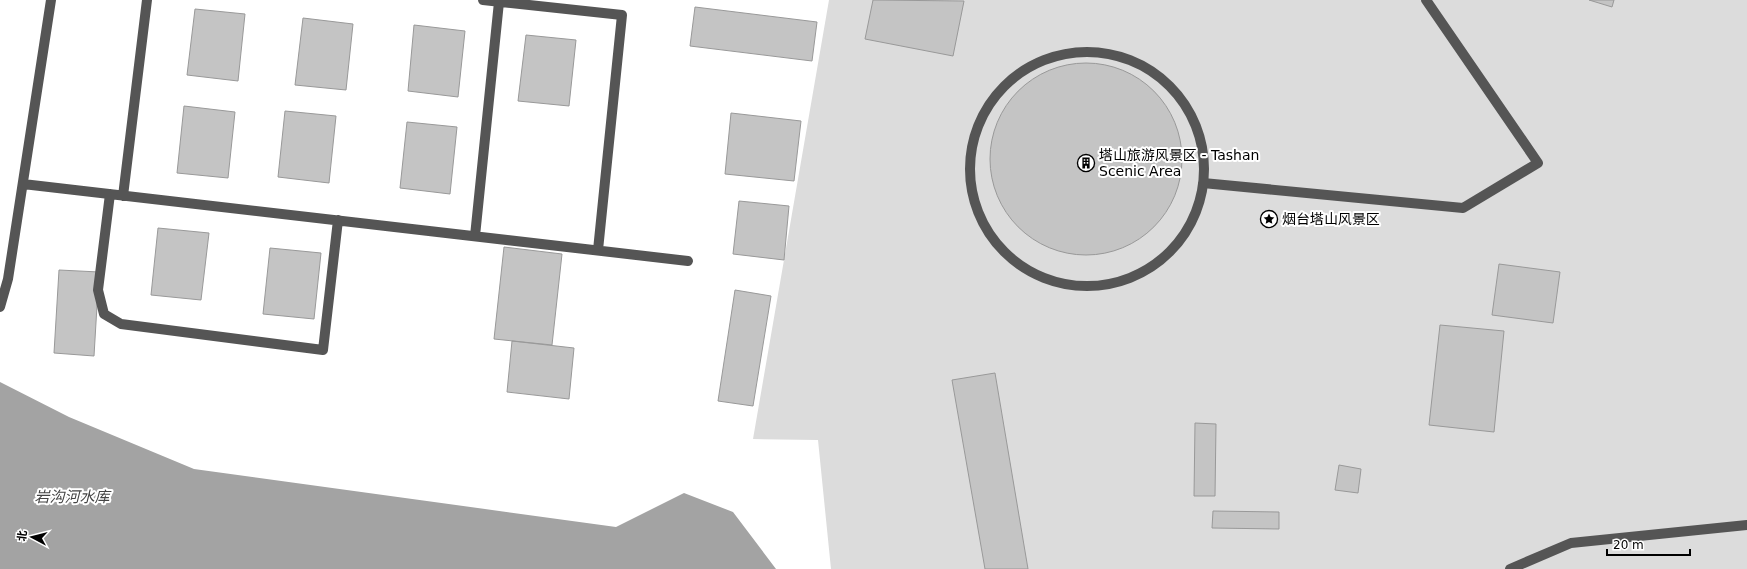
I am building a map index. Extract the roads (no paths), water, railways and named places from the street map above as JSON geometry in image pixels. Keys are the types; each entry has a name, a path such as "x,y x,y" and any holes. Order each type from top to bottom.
{"street":[{"path":"0,307 8,279 51,0"},
{"path":"123,196 147,0"},
{"path":"483,0 622,15 598,250"},
{"path":"1203,183 1464,208 1538,163 1426,0"},
{"path":"475,236 499,2"},
{"path":"1102,52 1118,55 1160,72 1182,95 1192,113 1201,136 1203,183 1186,232 1159,261 1131,279 1109,284 1073,286 1051,282 1030,274 1009,260 995,241 976,203 971,162 973,138 989,100 1002,84 1016,74 1037,64 1077,53 1102,52"},
{"path":"23,184 688,261"},
{"path":"110,194 98,290 104,314 121,324 323,350 338,220"},
{"path":"1510,569 1571,543 1747,525"}],"water":[{"name":"岩沟河水库","path":"0,382 69,417 194,469 616,527 684,493 733,512 776,569 0,569"}],"place":[{"name":"塔山旅游风景区 - Tashan Scenic Area","path":"1086,163"},
{"name":"烟台塔山风景区","path":"1269,219"}]}
